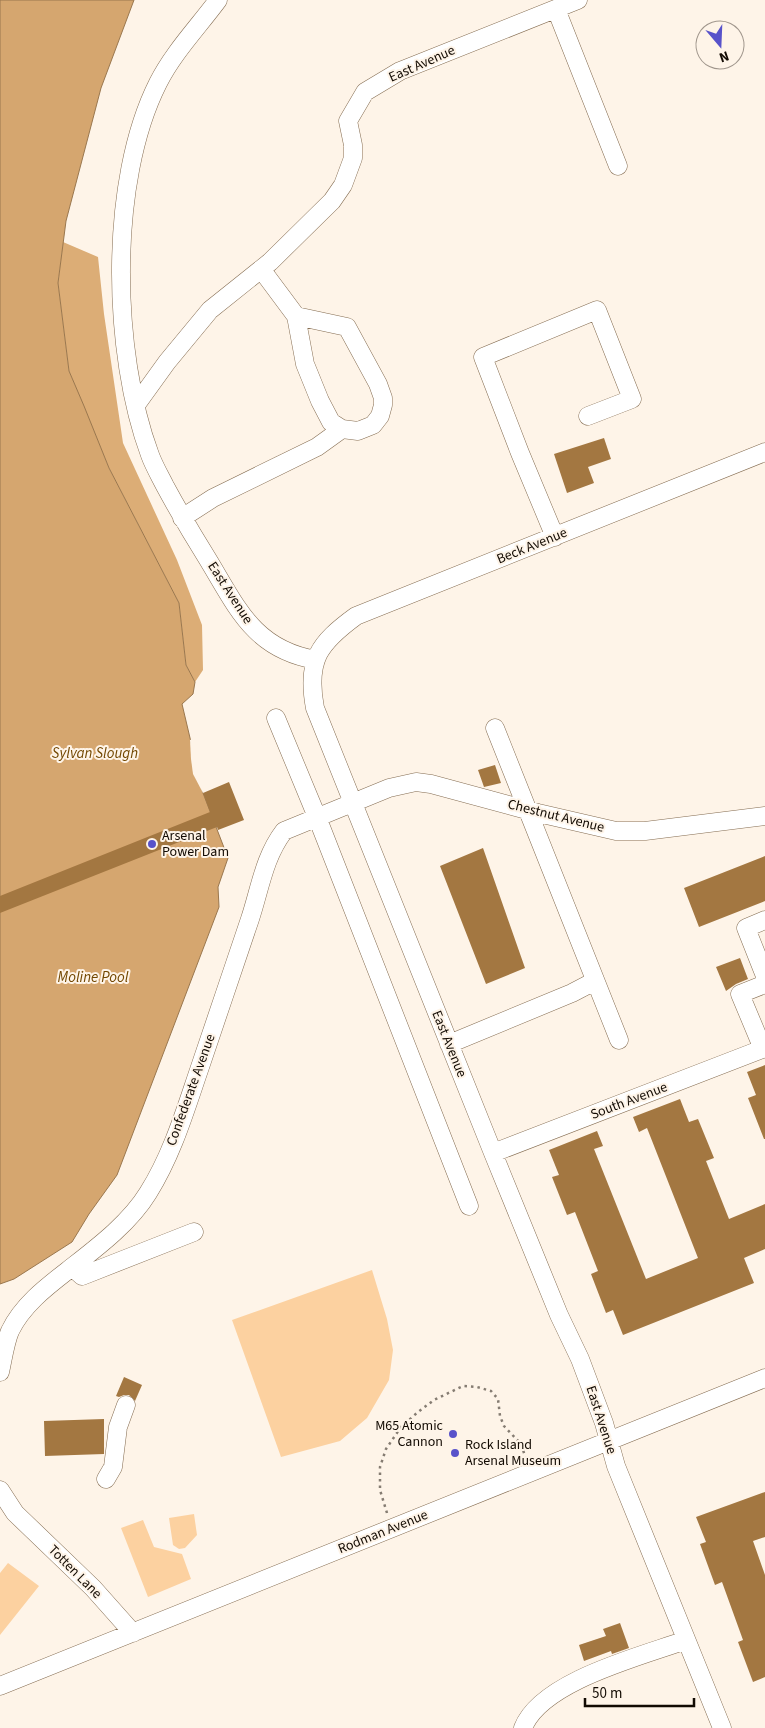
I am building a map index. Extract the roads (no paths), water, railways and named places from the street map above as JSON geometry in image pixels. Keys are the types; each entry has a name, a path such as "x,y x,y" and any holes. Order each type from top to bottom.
{"street":[{"name":"East Avenue","path":"218,0 158,82 142,122 126,196 121,234 122,304 129,381 142,434 150,457 182,518 241,614 257,633 271,644 302,658 316,660 312,683 315,708 493,1153 559,1315 583,1368 604,1423 616,1466 722,1728"},
{"name":"East Avenue","path":"136,405 167,362 210,310 261,269 332,201 343,185 353,158 353,145 348,121 365,92 400,71 578,0"},
{"path":"556,9 618,166"},
{"path":"261,269 296,316 305,364 331,422 342,429 358,431 373,425 380,416 383,398 378,384 347,327 296,316"},
{"path":"555,537 483,357 598,310 632,399 588,416"},
{"path":"182,518 213,498 317,447 342,429"},
{"name":"Beck Avenue","path":"316,660 320,650 329,638 356,616 765,452"},
{"path":"276,718 317,817 469,1206"},
{"path":"495,728 619,1040"},
{"name":"Chestnut Avenue","path":"353,804 389,788 416,782 431,784 616,831 629,832 765,816"},
{"name":"Confederate Avenue","path":"0,1372 10,1332 32,1299 122,1224 147,1194 158,1176 168,1155 193,1087 255,905 266,863 274,843 284,831 353,804"},
{"path":"765,920 746,928 765,976"},
{"path":"449,1044 572,993 595,981"},
{"path":"764,1049 740,994 765,984"},
{"name":"South Avenue","path":"493,1153 764,1049"},
{"path":"72,1267 82,1276 194,1232"},
{"name":"Rodman Avenue","path":"0,1686 765,1378"},
{"path":"106,1479 113,1467 118,1427 126,1405"},
{"name":"Totten Lane","path":"0,1490 7,1513 93,1588 133,1633"},
{"path":"523,1728 542,1702 565,1686 591,1674 686,1640"}],"water":[{"name":"Sylvan Slough","path":"0,0 134,0 101,88 66,221 58,283 69,371 109,468 179,603 186,665 195,682 193,694 182,704 203,793 228,858 218,887 219,907 117,1175 72,1242 14,1279 0,1284"}],"place":[{"name":"Arsenal Power Dam","path":"152,844"},
{"name":"M65 Atomic Cannon","path":"453,1434"},
{"name":"Rock Island Arsenal Museum","path":"455,1453"}],"water label":[{"name":"Moline Pool","path":"93,977"}]}
